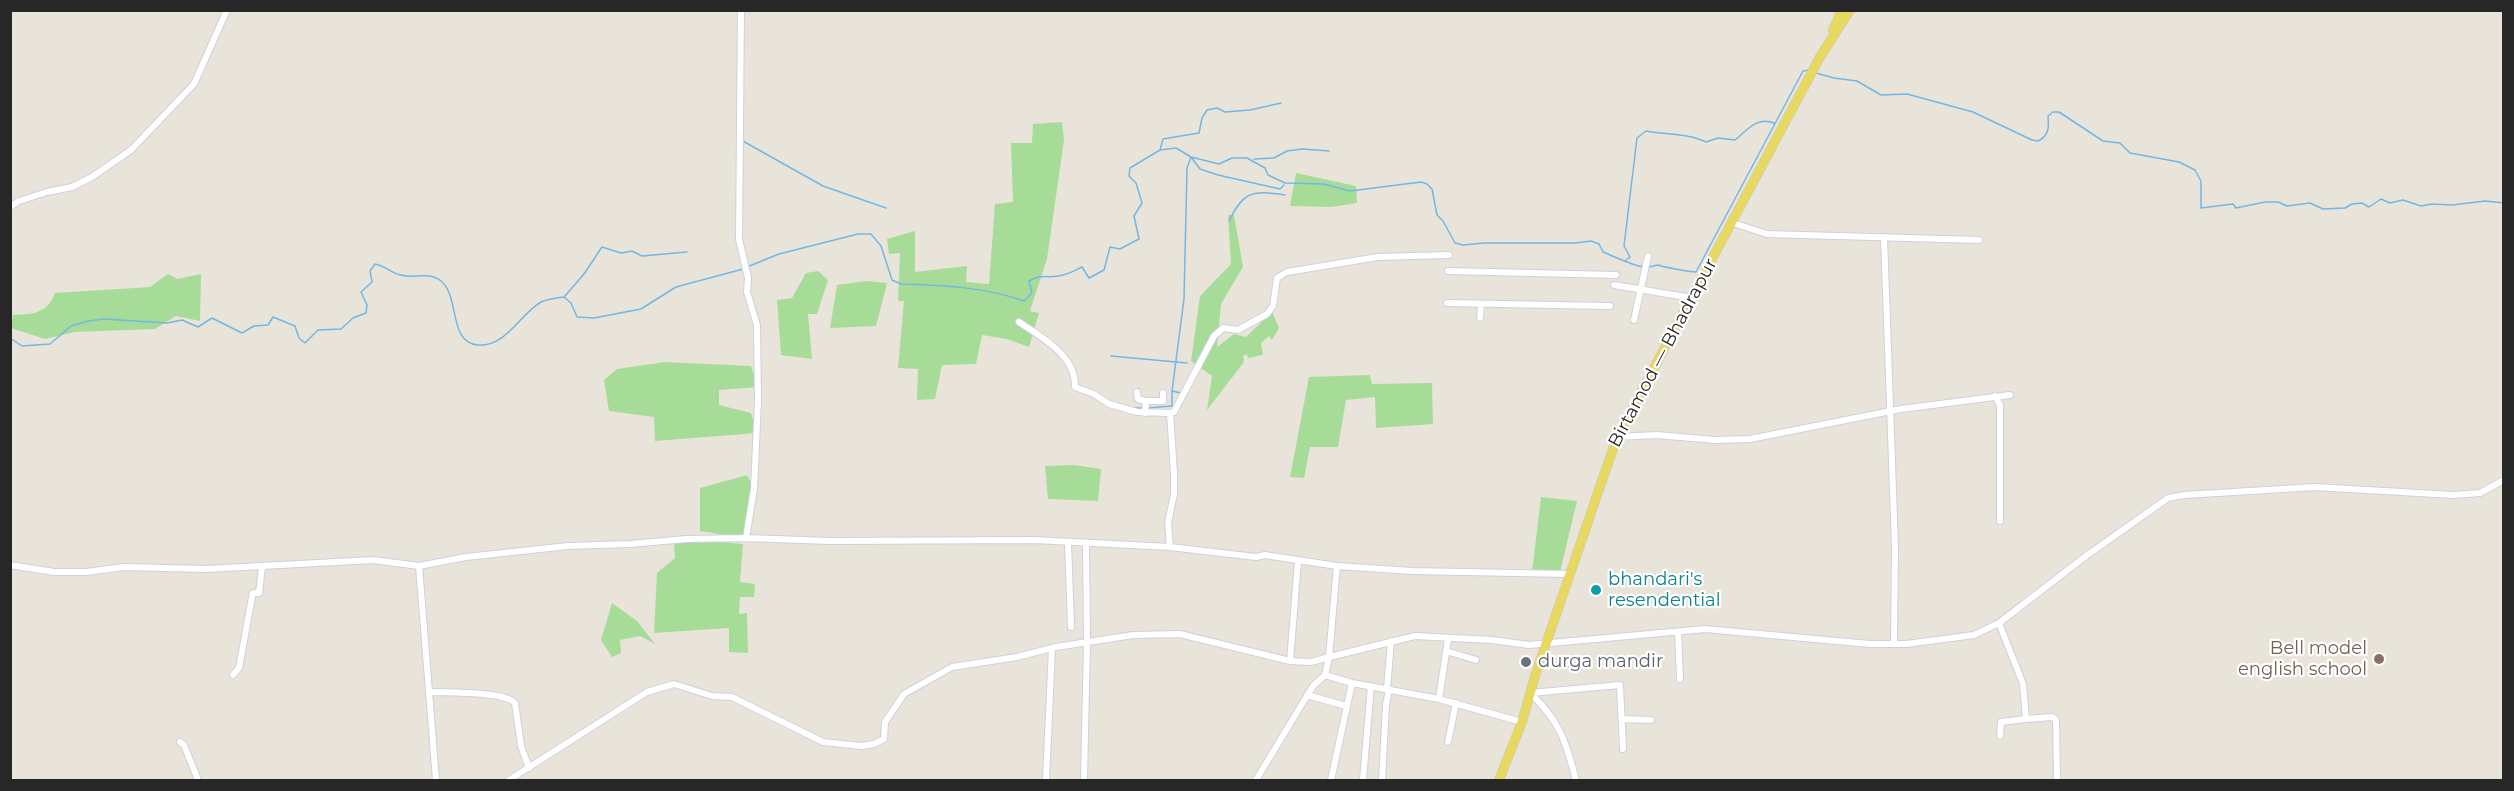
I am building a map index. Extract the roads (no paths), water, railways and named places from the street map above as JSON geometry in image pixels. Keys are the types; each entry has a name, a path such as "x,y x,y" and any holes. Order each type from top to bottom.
{"main road":[{"name":"Birtamod — Bhadrapur","path":"1828,43 1842,10"},
{"name":"Birtamod — Bhadrapur","path":"1499,780 1522,722 1546,644 1617,437 1812,71 1850,10"}],"street":[{"path":"10,207 19,201 72,187 92,177 131,150 194,84 227,10"},
{"path":"741,10 739,239 747,274 747,292 757,325 758,400 754,489 746,538"},
{"path":"1732,223 1767,234 1979,240"},
{"path":"1884,237 1895,547 1894,644"},
{"path":"1019,322 1062,354 1072,365 1075,387 1094,394 1109,404 1145,413 1170,413 1174,412 1214,336 1223,328 1238,330 1267,314 1273,306 1277,278 1287,272 1378,257 1449,255"},
{"path":"1634,320 1648,256"},
{"path":"1448,271 1616,275"},
{"path":"1614,285 1692,298"},
{"path":"1448,303 1610,306"},
{"path":"1480,318 1481,304"},
{"path":"1137,392 1138,399 1146,401 1163,401 1163,393"},
{"path":"1617,437 1657,435 1715,440 1750,439 1889,411 2010,395"},
{"path":"1995,396 2000,405 2000,521"},
{"path":"1145,413 1146,401"},
{"path":"1170,413 1174,473 1174,494 1168,523 1170,547"},
{"path":"509,780 646,692 674,684 712,696 732,697 824,742 862,746 884,739 885,722 904,694 952,667 1133,635 1180,634 1290,662 1311,662 1415,636 1546,644 1705,629 1894,644 1974,635 1999,622 2168,498 2315,487 2453,495 2480,493 2504,480"},
{"path":"10,565 54,572 86,572 124,567 206,569 262,567 373,560 418,566 474,555 568,546 746,538 1068,542 1170,547 1336,566 1412,571 1570,574"},
{"path":"1068,542 1071,627"},
{"path":"1084,780 1087,642 1086,543"},
{"path":"1290,662 1298,561"},
{"path":"418,566 436,780"},
{"path":"1256,780 1307,695 1317,680 1325,675 1329,657 1336,566"},
{"path":"233,675 239,668 253,593 259,593 261,588 262,567"},
{"path":"1999,622 2023,684 2026,719"},
{"path":"1678,632 1680,679"},
{"path":"1439,699 1448,639"},
{"path":"1382,780 1391,641"},
{"path":"1046,780 1052,648"},
{"path":"1446,651 1476,660"},
{"path":"1325,675 1456,703 1522,722"},
{"path":"1331,780 1352,682"},
{"path":"1530,693 1620,685 1623,749"},
{"path":"1363,780 1371,686"},
{"path":"429,692 498,696 512,699 515,703 521,746 529,768"},
{"path":"1530,693 1546,707 1557,722 1576,780"},
{"path":"1307,695 1346,706"},
{"path":"1448,742 1456,703"},
{"path":"2000,736 2001,722 2052,717 2056,720 2057,780"},
{"path":"1622,719 1652,720"},
{"path":"180,742 184,745 198,780"}],"waterway":[{"path":"1649,267 1658,265 1696,272 1803,71 1809,70"},
{"path":"1816,73 1857,81 1881,95 1907,94 1973,112 2038,141 2048,131 2048,116 2053,112 2059,112 2103,141 2120,143 2130,153 2179,162 2195,170 2201,181 2201,208 2233,204 2236,208 2265,202 2278,202 2287,206 2310,203 2323,209 2345,208 2352,204 2362,203 2369,207 2381,199 2390,203 2403,200 2421,206 2485,201 2504,203"},
{"path":"1160,150 1163,139 1199,133 1202,118 1207,110 1217,108 1225,112 1250,110 1281,103"},
{"path":"1626,260 1630,257 1624,246 1637,138 1646,131 1684,136 1706,142 1718,138 1735,140 1748,128 1758,123 1763,121 1774,123"},
{"path":"741,140 823,186 886,208"},
{"path":"747,267 779,254 858,234 871,234 881,246 892,280 901,284 978,290 1024,301 1032,293 1029,281 1040,277 1064,275 1082,267 1089,278 1104,270 1110,247 1120,249 1139,239 1134,216 1142,203 1136,183 1129,176 1130,168 1160,150 1176,148 1191,157 1219,164 1232,158 1247,158 1265,168 1268,175 1285,183 1324,184 1350,191 1421,182 1432,189 1437,215 1443,221 1455,243 1463,245 1591,241 1599,244 1603,252 1644,267"},
{"path":"1254,159 1274,158 1287,151 1302,149 1329,151"},
{"path":"1191,157 1200,169 1218,175 1280,189 1284,185"},
{"path":"1172,391 1184,299 1187,168 1191,157"},
{"path":"1229,221 1239,204 1250,195 1257,193 1285,195"},
{"path":"565,296 584,274 602,247 621,253 632,251 642,256 687,252"},
{"path":"10,338 22,346 50,344 71,326 104,319 167,323 182,320 198,327 212,318 242,333 254,326 268,325 273,317 295,326 299,338 305,343 318,330 341,329 353,318 366,313 367,305 361,292 372,282 370,271 375,264 401,275 431,276 441,281 451,297 462,336 478,345 497,341 533,307 547,300 564,297 571,303 577,317 594,318 641,309 676,287 743,269"},
{"path":"1111,356 1187,363"},
{"path":"1147,408 1172,406 1172,391 1181,393"},
{"path":"1132,408 1143,408"}],"place":[{"name":"bhandari's resendential","path":"1596,590"},
{"name":"Bell model english school","path":"2379,659"},
{"name":"durga mandir","path":"1526,662"}]}
